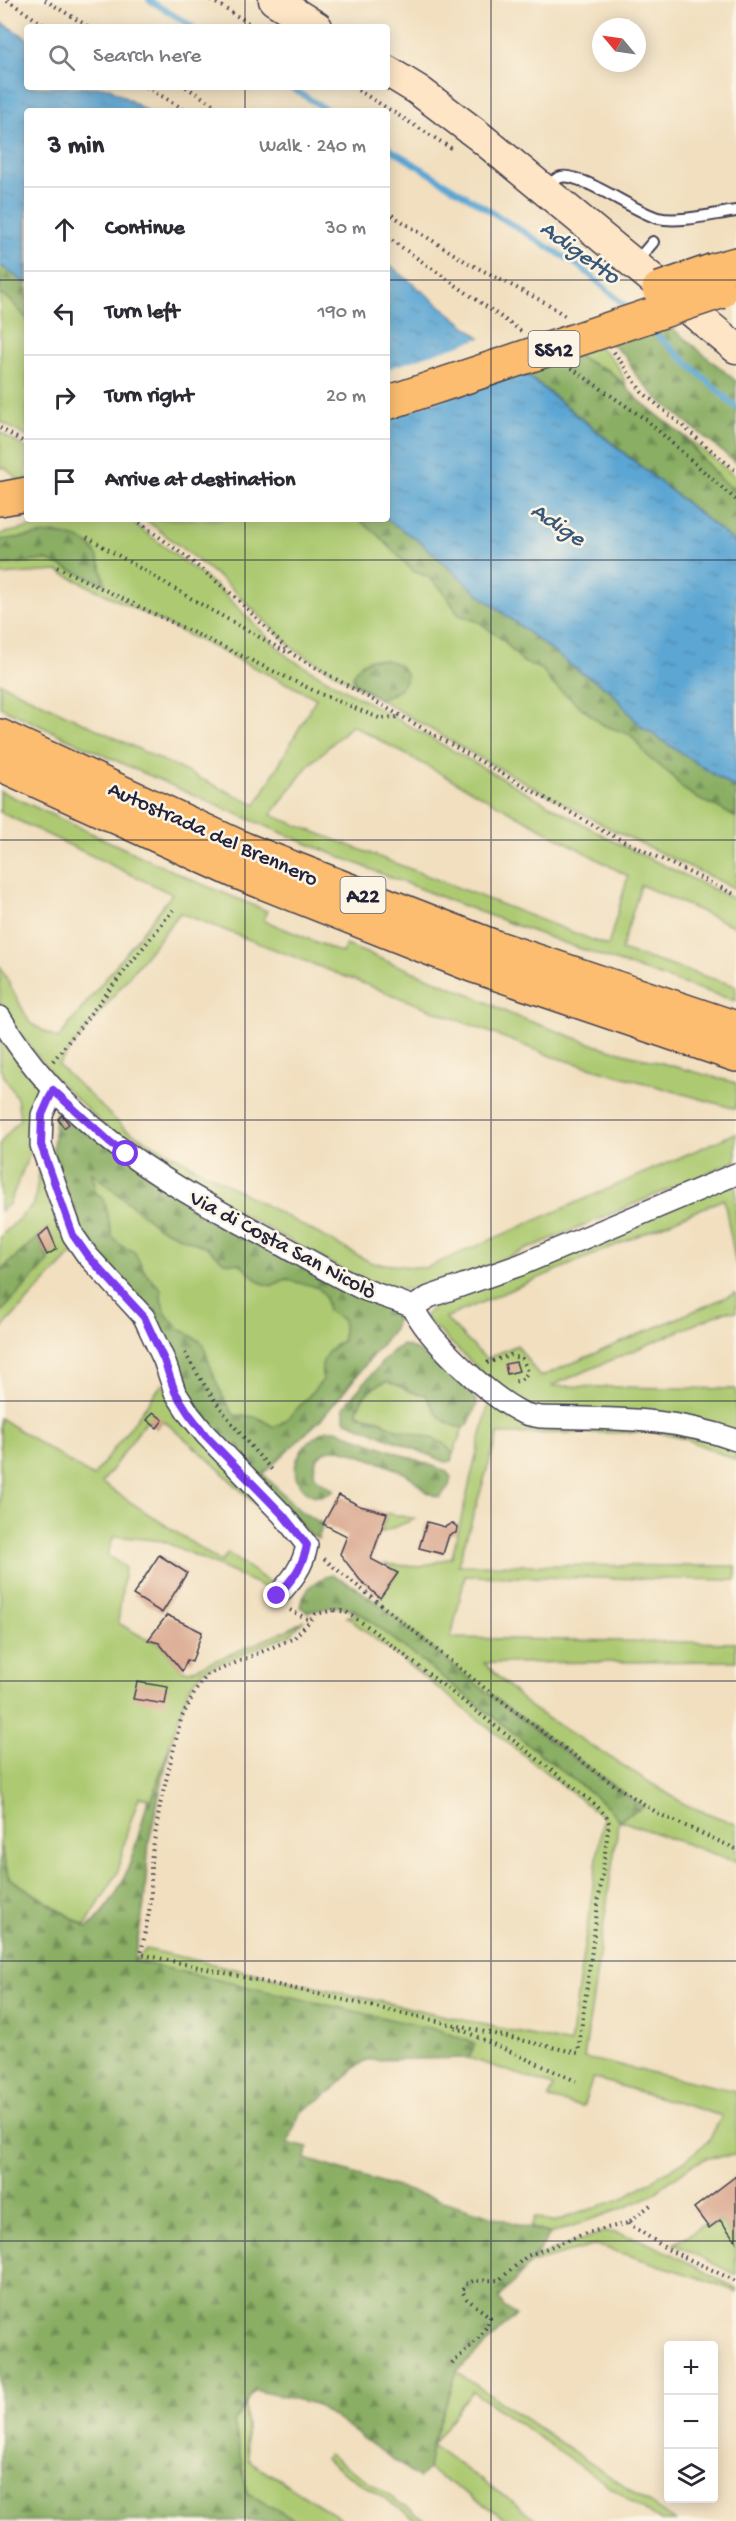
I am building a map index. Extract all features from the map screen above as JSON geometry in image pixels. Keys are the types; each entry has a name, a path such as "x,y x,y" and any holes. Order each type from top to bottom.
{"highway":[{"name":"SS12","path":"390,381 727,279"},
{"name":"SS12","path":"390,403 727,279"},
{"path":"0,521 19,501"},
{"name":"Autostrada del Brennero","path":"0,736 266,857 495,948 736,1028"},
{"name":"Autostrada del Brennero","path":"0,764 237,872 463,962 736,1055"}],"street":[{"path":"274,0 312,24"},
{"path":"390,73 418,90 546,190 644,253 736,348"},
{"name":"Via di Costa San Nicolò","path":"0,1017 11,1036 47,1083 110,1142 142,1165 224,1213 362,1288 413,1307"},
{"path":"47,1083 42,1115 41,1145 73,1235 87,1255 144,1317 164,1360 175,1392 189,1414 206,1436 283,1515 307,1545 303,1564 283,1603"},
{"path":"736,1174 520,1265 429,1297 413,1307 420,1322 461,1365 487,1389 522,1413 541,1418 661,1420 707,1430 736,1440"}],"lane":[{"path":"546,190 554,180 563,176 576,178 657,218 670,219 736,211"}],"path":[{"path":"7,0 43,24"},
{"path":"45,0 84,24"},
{"path":"211,0 250,24"},
{"path":"151,90 182,108"},
{"path":"191,90 219,108"},
{"path":"358,90 386,108"},
{"path":"390,110 456,152"},
{"path":"0,428 24,442"},
{"path":"139,522 234,596 292,654"},
{"path":"87,537 204,606 603,831 736,894"},
{"path":"57,567 324,695 379,718 399,717"},
{"path":"47,1083 173,910"},
{"path":"489,1368 483,1364 510,1355 516,1356 526,1364 528,1371 519,1382 502,1378"},
{"path":"307,1545 487,1690 607,1780 659,1814 736,1849"},
{"path":"283,1603 309,1620"},
{"path":"335,1610 355,1616 596,1804 609,1823 578,2053 447,2023 141,1954 151,1901 151,1860 160,1806 182,1719 189,1704 207,1675 222,1666 294,1638 316,1614 335,1610"},
{"path":"447,2023 576,2081"},
{"path":"452,2364 485,2328 490,2317 467,2299 462,2291 466,2284 474,2281 499,2280 528,2256 586,2233 628,2223 652,2204"},
{"path":"628,2223 668,2249 736,2281"}],"green space":[{"path":"0,265 24,282 24,435 0,421"},
{"path":"0,265 24,282 24,316 10,300 0,294"},
{"path":"667,324 736,381 736,463 656,397 636,375 626,357 610,343"},
{"path":"597,346 615,363 626,385 608,370 575,354"},
{"path":"575,354 608,370 640,401 680,433 721,480 736,491 736,543 523,371"},
{"path":"0,432 24,447 24,482 21,482 4,467 0,469"},
{"path":"681,433 736,477 736,491 721,480"},
{"path":"54,522 132,522 216,586 289,658 613,841 736,900 736,927 641,885 621,950 736,986 736,1001 455,903 271,829 0,707 0,683 256,805 316,698 58,571 0,575 0,534","holes":["352,725 628,876 608,946 271,815 307,767"]},
{"path":"149,522 390,522 419,541 477,593 577,670 610,690 640,726 736,789 736,889 611,829 473,754 295,650 225,582"},
{"path":"362,522 390,522 419,541 477,593 577,670 610,690 640,726 736,789 736,818 683,789 670,774 649,758 631,735 603,725 551,683 543,670 523,662 504,641 479,622 459,615 442,590 428,577 413,571 378,535"},
{"path":"53,533 77,539 91,547 96,553 105,584 46,560 0,565 0,540"},
{"path":"371,659 392,662 404,670 407,675 397,691 379,698 354,683 355,671"},
{"path":"0,791 192,880 267,911 263,920 342,953 346,945 472,995 510,1014 598,1046 736,1083 736,1109 554,1057 180,913 58,1065 125,1129 372,1263 426,1268 736,1133 736,1161 454,1280 426,1288 403,1289 376,1285 348,1273 224,1204 115,1136 56,1079 19,1033 0,1003 0,966 30,1023 58,1039 172,894 0,812"},
{"path":"0,1032 37,1085 34,1143 9,1204 0,1211 0,1143 20,1119 17,1098 0,1069"},
{"path":"59,1106 62,1108 62,1115 58,1119 64,1128 73,1121 344,1291 397,1313 395,1327 323,1417 263,1474 300,1511 323,1524 318,1539 309,1534 190,1407 81,1232 53,1152 55,1115","holes":["91,1172 159,1228 208,1248 224,1262 240,1264 259,1282 271,1286 286,1279 314,1286 323,1293 328,1311 343,1320 343,1340 325,1357 322,1367 323,1380 286,1420 274,1427 257,1417 234,1415 216,1380 203,1343 179,1328 167,1316 163,1308 161,1289 146,1274 134,1251 121,1246 112,1236 106,1206 101,1196 94,1192 95,1183"]},
{"path":"55,1136 344,1291 397,1313 395,1327 323,1417 262,1475 192,1390"},
{"path":"41,1161 76,1250 0,1330 0,1313 49,1261 47,1255 56,1249 48,1228 0,1271 0,1237 34,1204"},
{"path":"736,1179 736,1265 724,1199 445,1318 486,1359 517,1345 540,1377 736,1293 736,1312 726,1311 551,1386 736,1389 736,1433 547,1412 512,1401 424,1317 433,1307"},
{"path":"38,1237 49,1261 0,1313 0,1271"},
{"path":"402,1345 432,1360 466,1388 477,1404 469,1423 463,1428 449,1423 436,1413 426,1395 412,1392 388,1381 377,1385 365,1395 357,1410 359,1415 378,1419 393,1428 445,1444 453,1454 451,1461 446,1462 344,1420 344,1406 392,1351"},
{"path":"388,1381 412,1392 426,1395 440,1417 463,1428 453,1454 445,1444 431,1438 393,1428 378,1419 359,1414 357,1410 366,1395 377,1385"},
{"path":"162,1384 300,1547 205,1456 163,1420 157,1428 146,1421 102,1483 221,1562 228,1553 277,1588 273,1591 163,1541 114,1536 107,1555 125,1567 118,1623 148,1640 159,1643 182,1670 190,1671 288,1630 304,1620 291,1634 204,1670 188,1689 150,1806 148,1799 139,1797 127,1832 118,1872 85,1926 9,1878 0,1846 0,1418 93,1477"},
{"path":"490,1397 506,1410 664,1426 736,1446 736,1460 688,1440 658,1432 498,1434 458,1565 736,1566 736,1580 465,1576 451,1638 736,1643 736,1661 484,1663 531,1708 686,1805 736,1824 736,1862 619,1820 584,2058 736,2091 736,2155 707,2158 692,2165 648,2197 550,2234 531,2228 535,2217 553,2222 623,2198 684,2161 708,2141 722,2116 593,2078 583,2107 549,2099 553,2086 469,2058 474,2044 134,1961 146,1949 570,2044 603,1817 347,1617 359,1612 607,1806 620,1819 643,1807 485,1691 375,1603 398,1573 385,1564 421,1567 452,1557"},
{"path":"328,1430 336,1430 446,1471 451,1477 449,1486 440,1497 434,1496 411,1477 398,1470 374,1460 334,1449 319,1456 314,1470 315,1477 334,1490 326,1495 310,1494 298,1481 295,1472 297,1461 310,1440"},
{"path":"387,1513 415,1519 381,1533"},
{"path":"332,1575 376,1602 519,1717 644,1807 619,1820 607,1806 359,1612 336,1606 308,1612 300,1607 311,1585"},
{"path":"171,1742 149,1841 144,1904 134,1961 442,2031 475,2044 469,2058 369,2060 358,2065 333,2090 300,2113 288,2143 308,2148 306,2159 550,2234 531,2263 499,2298 504,2307 516,2315 457,2372 432,2445 428,2469 419,2478 315,2404 255,2390 234,2422 247,2493 296,2521 0,2521 0,1846 9,1878 87,1928 111,1901 128,1869 148,1799 150,1805"},
{"path":"720,2220 736,2240 736,2275 674,2244 706,2224 709,2228"},
{"path":"603,2232 618,2233 652,2245 736,2288 736,2292 709,2281 596,2245 531,2263 535,2257"},
{"path":"457,2372 675,2521 660,2521 472,2391 432,2445"},
{"path":"246,2406 248,2460 345,2521 296,2521 247,2493 234,2422"},
{"path":"432,2445 539,2521 509,2521 428,2469"},
{"path":"328,2454 426,2521 418,2521 324,2459"}],"water":[{"path":"0,22 24,36 24,90 113,90 142,108 24,108 24,282 0,265"},
{"name":"Adige","path":"390,265 736,543 736,789 640,726 610,690 577,670 477,593 419,541 390,522"}],"pier":[{"path":"484,337 526,370 390,417 390,368"}],"building":[{"path":"62,1115 69,1124 64,1128 58,1119"},
{"path":"48,1228 57,1249 47,1255 38,1237"},
{"path":"516,1362 519,1371 507,1374 505,1364"},
{"path":"153,1412 163,1420 157,1428 147,1420"},
{"path":"339,1495 360,1506 387,1513 371,1559 398,1573 380,1598 360,1580 340,1554 347,1536 323,1524"},
{"path":"427,1522 445,1527 452,1523 457,1527 456,1533 449,1535 443,1554 419,1548"},
{"path":"159,1555 187,1573 162,1613 133,1595"},
{"path":"167,1615 202,1632 192,1662 187,1660 182,1671 159,1643 148,1640"},
{"path":"137,1682 168,1687 165,1704 133,1699"},
{"path":"736,2176 736,2241 720,2220 709,2228 694,2208"}],"waterway":[{"name":"Adigetto","path":"149,0 188,24"},
{"name":"Adigetto","path":"295,90 324,108"},
{"name":"Adigetto","path":"390,149 582,268 630,310"},
{"name":"Adigetto","path":"648,327 736,407"}],"route":[{"path":"126,1154 81,1117 53,1090 42,1115 41,1145 73,1235 87,1255 144,1317 151,1328 175,1392 189,1414 206,1436 283,1515 307,1545 303,1564 294,1578 277,1596"}]}
